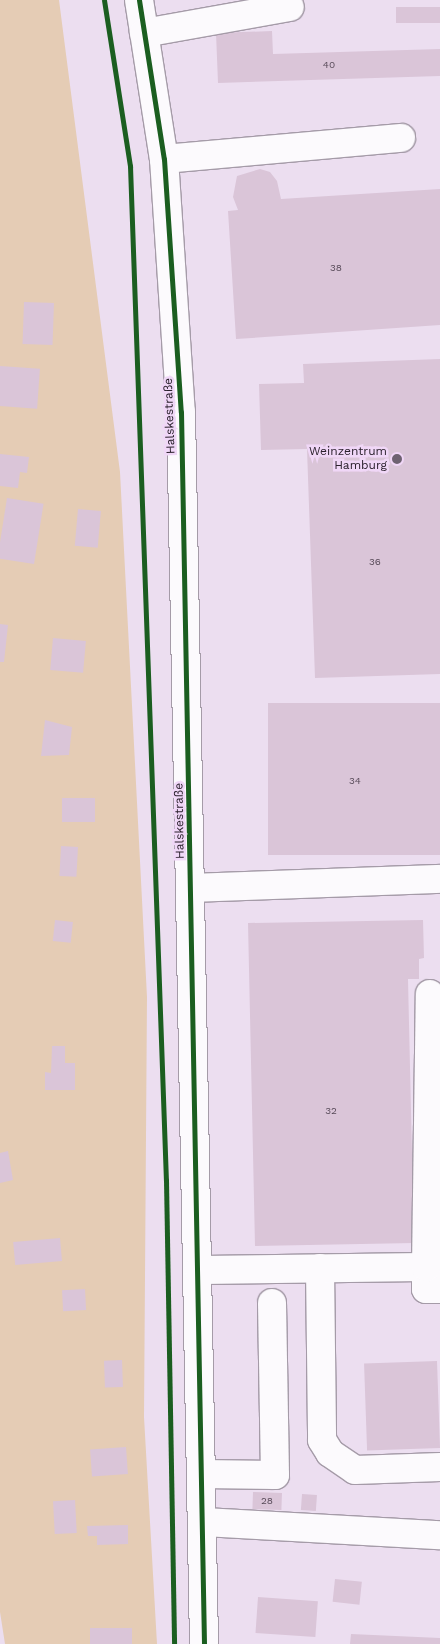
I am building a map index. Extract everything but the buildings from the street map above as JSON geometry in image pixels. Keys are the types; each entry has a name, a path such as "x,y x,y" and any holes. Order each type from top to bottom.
{"street":[{"name":"Halskestraße","path":"139,0 164,159 181,412 204,1522 204,1644"},
{"path":"144,33 290,7"},
{"path":"164,159 401,138"},
{"path":"191,888 440,879"},
{"path":"430,994 426,1289 440,1289"},
{"path":"199,1270 426,1267"},
{"path":"320,1268 322,1440 330,1453 355,1470 440,1467"},
{"path":"203,1474 276,1475 272,1303"},
{"path":"204,1522 440,1535"}],"shaded area":[{"path":"0,0 59,0 120,472 147,997 144,1417 157,1644 5,1644 0,1612"}],"cycle path":[{"path":"104,0 130,166 166,1180 174,1644"},
{"path":"139,0 164,159 181,412 204,1644"}],"place":[{"name":"Weinzentrum Hamburg","path":"397,459"}]}
